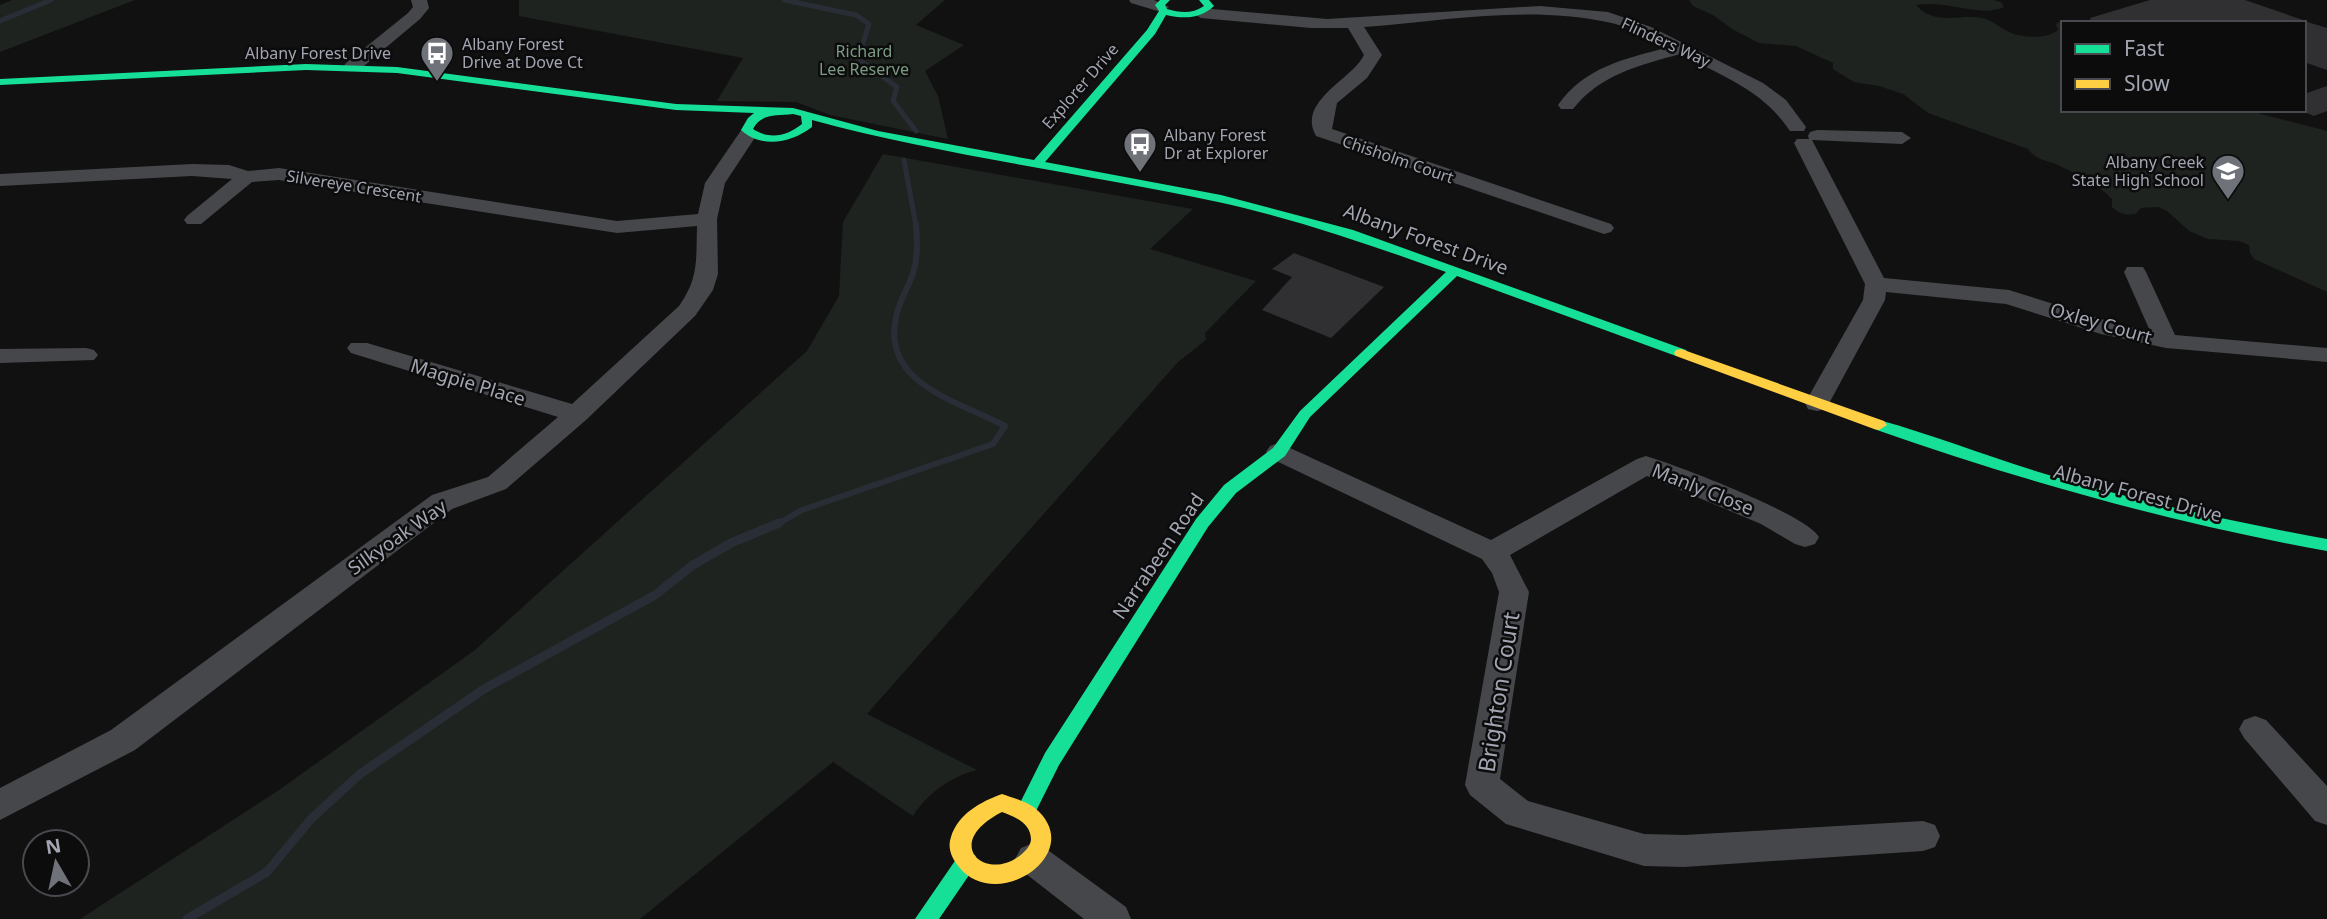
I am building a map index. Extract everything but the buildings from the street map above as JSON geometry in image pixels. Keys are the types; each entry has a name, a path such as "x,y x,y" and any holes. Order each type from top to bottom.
{"street":[{"path":"352,67 414,16 421,8 419,0"},
{"path":"1138,0 1162,4 1175,15 1203,6"},
{"name":"Explorer Drive","path":"1037,164 1151,32 1162,4"},
{"name":"Flinders Way","path":"1203,6 1300,23 1353,23 1505,5 1609,17 1643,30 1762,88 1780,103 1806,135 1876,284"},
{"name":"Explorer Drive","path":"1151,32 1203,6"},
{"name":"Chisholm Court","path":"1353,23 1373,55 1370,66 1330,95 1322,122 1322,132 1604,228"},
{"path":"1567,105 1579,87 1607,70 1680,49"},
{"name":"Albany Forest Drive","path":"0,82 352,67 453,77 676,107 793,111 877,135 1180,190 1289,215 1455,271 1943,448 2120,500 2243,531 2327,544"},
{"name":"Albany Forest Drive","path":"676,107 764,138 790,135 877,135"},
{"path":"748,131 752,120 774,111"},
{"path":"725,169 808,125 806,116"},
{"name":"Silkyoak Way","path":"0,805 123,740 442,502 497,483 577,414 694,303 707,274 707,219 715,183 748,131"},
{"path":"1806,135 1902,138"},
{"name":"Silvereye Crescent","path":"0,180 192,170 229,171 246,177 279,174 617,228 707,219"},
{"path":"194,220 246,177"},
{"name":"Narrabeen Road","path":"1027,809 1052,759 1202,523 1230,489 1279,452 1305,414 1455,271"},
{"path":"2135,272 2166,341"},
{"path":"1817,403 1874,300 1876,284"},
{"name":"Oxley Court","path":"1876,284 2010,297 2109,329 2166,341 2327,355"},
{"name":"Magpie Place","path":"359,348 577,414"},
{"path":"0,356 86,355"},
{"name":"Albany Forest Drive","path":"1943,448 2006,478 2110,509 2217,537 2327,559"},
{"path":"1279,452 1492,552"},
{"name":"Manly Close","path":"1492,552 1646,466 1771,517 1805,537"},
{"name":"Brighton Court","path":"1492,552 1505,569 1514,592 1482,785 1518,813 1644,850 1684,851 1923,836"},
{"path":"2255,729 2327,810"},
{"path":"994,804 1015,804 1027,809 1037,818 1041,827 1042,839 1033,859 1009,874 995,875 981,873 967,862 961,852 960,841 970,818 994,804"},
{"path":"1033,859 1113,919"},
{"path":"926,919 967,862"}],"green space":[{"path":"12,0 135,0 0,52 0,5"},
{"name":"Richard Lee Reserve","path":"519,0 945,0 916,25 964,45 925,71 938,96 948,139 830,115 796,102 717,101 743,58 519,16"},
{"name":"Albany Creek State High School","path":"1689,0 1993,0 2001,2 2004,7 1985,11 1916,5 1939,17 1986,19 2022,36 2048,35 2058,30 2056,24 2061,22 2061,112 2254,112 2327,131 2327,292 2254,259 2249,245 2239,241 2208,239 2189,231 2167,211 2158,207 2141,208 2131,215 2120,212 2112,207 2112,199 2093,184 2058,165 2038,158 2028,149 1928,113 1903,94 1854,82 1833,69 1833,63 1796,46 1759,43 1693,6"},
{"path":"883,154 1193,209 1150,249 1256,281 1205,333 1206,340 1178,362 867,714 977,770 940,787 913,816 833,762 640,919 80,919 279,790 475,650 807,351 839,296 843,222"}],"waterway":[{"path":"0,21 51,0"},
{"path":"784,0 856,15 869,24 858,59 897,87 893,101 916,131"},
{"path":"904,160 916,226"},
{"path":"776,525 802,510 993,444 1005,426 927,387 911,373 899,357 894,337 897,313 915,267 916,224"},
{"path":"187,919 267,872 311,819 360,774 484,689 655,595 693,565 731,543 779,523"}],"traffic: fast":[{"path":"1165,0 1160,5 1164,11 1188,15 1199,13 1209,6 1204,0"},
{"path":"1037,164 1151,32 1164,11"},
{"path":"0,82 306,67 397,70 676,107 774,111"},
{"path":"747,130 752,120 761,114 793,111 877,134 1221,199 1349,233 1681,353"},
{"path":"747,130 762,138 778,139 794,134 808,125 806,116"},
{"path":"1027,809 1052,759 1202,523 1230,489 1279,452 1305,414 1455,271"},
{"path":"1879,425 2100,495 2213,523 2327,545"},
{"path":"926,919 967,862"}],"traffic: slow":[{"path":"1681,353 1879,425"},
{"path":"1002,803 1027,813 1039,827 1041,842 1035,856 1022,868 1006,874 988,874 970,865 962,855 961,836 974,819 1002,803"}],"place":[{"name":"Albany Forest Drive at Dove Ct","path":"437,83"},
{"name":"Albany Forest Dr at Explorer","path":"1140,174"},
{"name":"Albany Creek State High School","path":"2228,201"}]}
